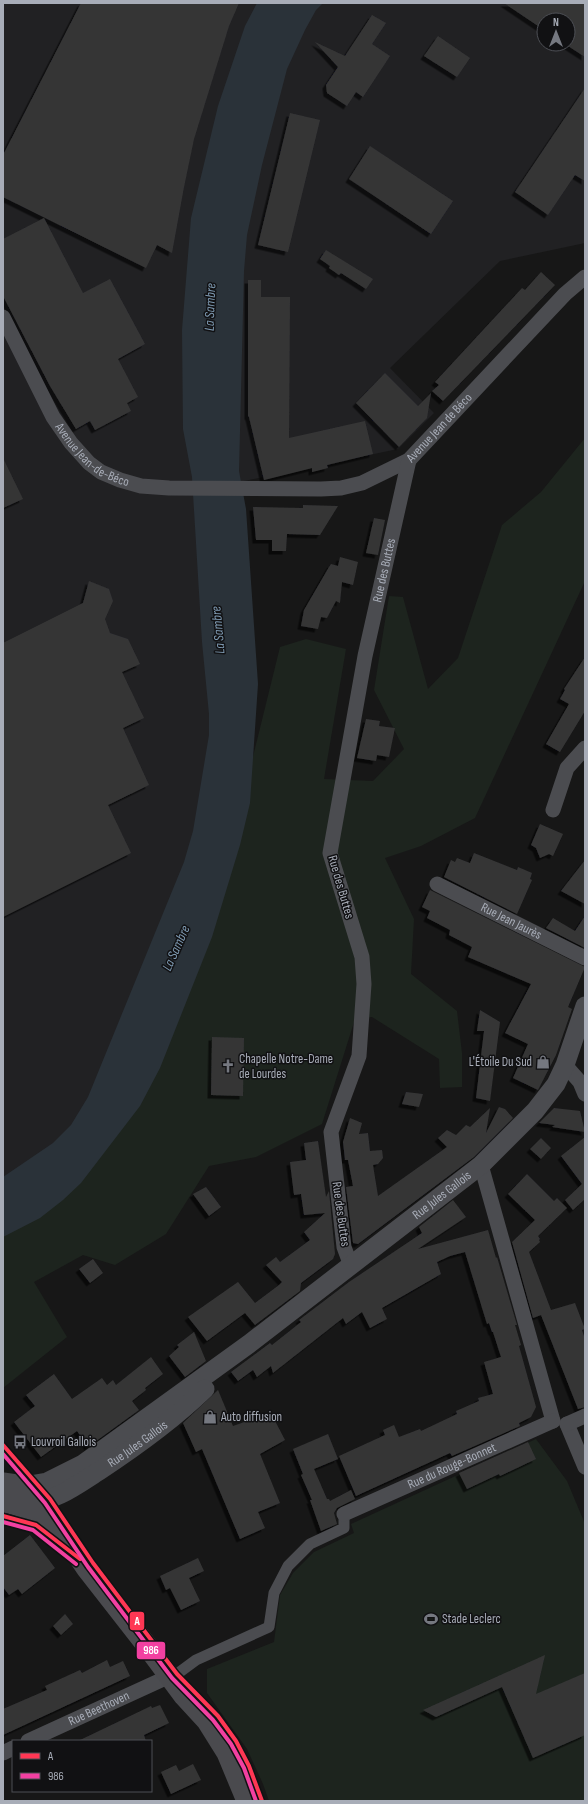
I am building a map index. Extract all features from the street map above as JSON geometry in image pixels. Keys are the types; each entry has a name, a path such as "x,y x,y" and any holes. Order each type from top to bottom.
{"main road":[{"name":"Rue Jules Gallois","path":"3,1483 24,1486"},
{"path":"24,1486 41,1501 79,1558 184,1696 207,1721 227,1753 240,1780 247,1801"},
{"path":"7,1503 30,1510 51,1528 79,1558"}],"street":[{"name":"Avenue Jean de Béco","path":"250,490 341,488 362,483 409,460 565,294 585,277"},
{"name":"Avenue Jean-de-Béco","path":"3,316 53,417 70,443 89,463 101,472 120,480 141,486 250,490"},
{"name":"Rue des Buttes","path":"351,1266 344,1247 331,1132 359,1056 364,984 362,957 330,853 365,656 409,460"},
{"path":"553,810 567,768 585,748"},
{"name":"Rue Jean Jaurès","path":"437,884 585,958"},
{"name":"Rue Jules Gallois","path":"24,1486 47,1482 63,1476 83,1464 249,1344 481,1165 535,1111 556,1084 565,1064 585,1006"},
{"path":"565,1064 580,1082 585,1094"},
{"path":"481,1165 553,1421 568,1424 585,1416"},
{"name":"Rue Jules Gallois","path":"7,1503 41,1501 64,1493 129,1451 160,1429 195,1398 249,1344"},
{"path":"129,1451 126,1443 179,1400 196,1382"},
{"name":"Rue du Rouge-Bonnet","path":"170,1676 177,1674 196,1660 269,1627 274,1593 288,1566 310,1544 344,1528 344,1514 553,1421"},
{"path":"568,1424 585,1467"},
{"name":"Rue Beethoven","path":"30,1740 170,1676"},
{"path":"3,1753 12,1748"},
{"path":"234,1801 240,1780"}],"shaded area":[{"path":"3,3 585,3 585,243 500,261 390,368 434,413 398,449 206,489 214,788 102,1106 3,1200"},
{"path":"585,438 585,581 475,818 421,846 385,858 414,919 411,974 457,1011 462,1053 462,1087 440,1088 439,1059 372,1017 355,1019 322,1124 256,1157 209,1166 166,1234 115,1265 83,1255 34,1282 67,1337 3,1388 3,1227 31,1216 231,846 280,647 306,639 346,649 324,779 373,781 404,749 374,690 389,596 403,597 428,689 458,658 502,525 541,492"},
{"name":"Stade Leclerc","path":"536,1439 567,1481 585,1524 585,1801 269,1801 247,1749 207,1693 207,1669 274,1642 280,1595 293,1573 314,1552 354,1533 351,1524"}],"water":[{"name":"La Sambre","path":"257,3 323,3 316,10 305,30 287,69 262,165 247,235 244,271 239,471 246,509 258,684 250,803 240,845 212,937 160,1068 140,1106 81,1183 63,1200 40,1218 3,1237 3,1177 53,1143 71,1125 88,1097 184,862 193,831 209,735 209,714 202,642 192,477 183,429 182,330 191,218 218,106 245,26"}],"building":[{"path":"81,3 239,3 229,26 194,139 172,253 157,245 146,268 3,197 3,155"},
{"path":"504,3 585,3 585,57 576,51 576,12 536,12 536,25"},
{"path":"372,15 386,23 372,44 390,56 363,97 356,92 347,106 327,93 326,85 338,67 315,42 345,56"},
{"path":"438,36 470,58 457,77 424,56"},
{"path":"585,88 585,181 575,175 548,215 515,192"},
{"path":"290,113 320,120 288,252 258,245"},
{"path":"370,146 453,201 431,234 349,179"},
{"path":"44,218 83,293 110,279 145,344 118,359 138,397 127,403 131,411 95,430 90,421 76,429 50,386 3,296 3,239"},
{"path":"326,250 373,279 366,289 341,273 339,275 329,268 330,266 320,259"},
{"path":"541,272 555,285 443,401 432,391 439,385 435,382 522,288 525,290"},
{"path":"248,280 261,280 261,297 290,297 289,438 365,421 373,454 327,465 328,468 312,472 312,468 264,480 248,416"},
{"path":"385,373 418,406 431,393 427,418 399,447 356,403"},
{"path":"3,458 23,499 3,508"},
{"path":"303,505 338,506 320,535 287,534 286,551 272,551 272,540 256,540 253,507 303,508"},
{"path":"374,518 385,520 378,555 366,553"},
{"path":"340,557 358,562 353,585 342,582 340,603 336,601 327,618 321,617 318,629 301,626 304,610 331,564 338,566"},
{"path":"89,581 109,589 113,601 105,619 110,633 128,639 140,664 122,672 144,718 123,728 149,785 108,805 131,853 3,917 3,643 83,603"},
{"path":"585,657 585,711 560,752 546,744 569,704 560,699 565,690 564,689"},
{"path":"366,719 380,721 379,726 395,728 389,757 377,755 376,761 357,758"},
{"path":"540,824 563,834 553,856 549,854 540,858 536,848 531,845"},
{"path":"474,853 517,870 518,867 532,873 530,879 532,880 517,914 444,877 451,860 455,862 457,858 470,863"},
{"path":"585,860 585,904 561,891"},
{"path":"430,890 585,967 568,1007 572,1009 556,1055 538,1090 513,1078 528,1044 505,1033 531,984 468,957 472,947 449,935 450,930 427,918 430,911 422,907"},
{"path":"585,916 585,948 546,928 553,918 575,931"},
{"path":"480,1010 500,1022 490,1101 476,1098 484,1031 477,1031"},
{"name":"Chapelle Notre-Dame de Lourdes","path":"212,1037 244,1038 243,1096 211,1095"},
{"path":"406,1092 423,1094 419,1107 402,1104"},
{"path":"499,1107 505,1109 513,1118 474,1157 358,1244 353,1243 346,1187 353,1186 348,1160 345,1160 343,1142 350,1118 362,1123 359,1134 368,1133 370,1151 382,1150 383,1158 378,1164 373,1165 378,1196 447,1147 438,1138 447,1130 456,1135 466,1125 470,1127 490,1108 486,1133"},
{"path":"554,1108 580,1111 585,1132 552,1127 555,1125 539,1123"},
{"path":"585,1137 585,1199 573,1210 565,1200 582,1184 561,1156"},
{"path":"541,1138 551,1148 541,1159 530,1149"},
{"path":"318,1141 326,1197 329,1191 335,1254 333,1259 301,1283 300,1291 255,1325 245,1313 207,1341 188,1317 238,1282 255,1303 279,1285 282,1282 266,1265 276,1257 280,1262 310,1240 304,1232 325,1213 304,1215 301,1194 294,1195 290,1162 306,1160 304,1143"},
{"path":"527,1174 554,1201 557,1198 567,1208 538,1236 540,1242 529,1252 551,1310 575,1303 585,1329 582,1330 585,1339 585,1407 578,1409 541,1315 533,1318 512,1242 535,1220 508,1194"},
{"path":"206,1187 221,1207 209,1216 193,1194"},
{"path":"453,1200 466,1217 418,1249 488,1230 517,1325 515,1325 521,1345 519,1346 536,1407 531,1417 519,1423 520,1426 452,1456 450,1453 356,1496 339,1456 385,1435 383,1430 394,1425 399,1437 420,1429 421,1431 457,1414 456,1411 479,1401 478,1398 493,1394 484,1362 501,1357 493,1332 489,1323 487,1324 465,1252 450,1256 437,1262 441,1274 382,1308 387,1319 370,1328 362,1312 346,1324 343,1318 273,1373 271,1366 257,1377 253,1370 238,1381 231,1372 270,1343 272,1345 301,1322 299,1320 349,1282 422,1233 419,1227"},
{"path":"93,1259 103,1273 90,1283 79,1269"},
{"path":"194,1332 206,1361 185,1377 169,1356 179,1347 177,1345"},
{"path":"151,1357 163,1374 145,1388 146,1390 132,1401 139,1410 88,1447 77,1431 41,1457 14,1422 35,1406 26,1395 54,1374 72,1399 102,1378 107,1385 113,1380 116,1385"},
{"path":"218,1390 233,1426 262,1416 264,1422 273,1417 285,1440 260,1454 280,1503 258,1512 265,1528 240,1539 202,1449 196,1452 183,1423"},
{"path":"328,1434 338,1459 314,1469 327,1499 330,1501 351,1490 355,1499 337,1508 334,1513 337,1524 321,1531 310,1500 312,1500 301,1475 303,1474 293,1449"},
{"path":"528,1442 536,1459 500,1476 499,1474 467,1489 459,1473"},
{"path":"30,1535 55,1568 22,1594 18,1589 9,1595 3,1587 3,1556"},
{"path":"198,1558 204,1571 189,1578 200,1601 181,1610 170,1588 166,1590 160,1576"},
{"path":"65,1614 73,1624 61,1635 53,1626"},
{"path":"545,1655 536,1694 585,1673 585,1735 533,1758 502,1687 436,1717 423,1710"},
{"path":"107,1660 110,1667 123,1661 130,1676 3,1735 3,1709 47,1690 45,1686 80,1670 82,1673"},
{"path":"160,1705 169,1723 144,1735 146,1740 80,1740 151,1706 152,1708"},
{"path":"193,1764 201,1780 171,1794 161,1772 176,1765 179,1771"}],"transit line":[{"name":"A","path":"3,1445 50,1499 93,1563 177,1674 218,1716 236,1741 249,1766 262,1801"},
{"name":"986","path":"3,1454 45,1503 88,1567 172,1678 213,1720 231,1744 244,1768 256,1801"},
{"name":"A","path":"3,1516 36,1525 80,1559"},
{"name":"986","path":"3,1522 33,1530 76,1564"}],"place":[{"name":"L'Étoile Du Sud","path":"543,1062"},
{"name":"Chapelle Notre-Dame de Lourdes","path":"228,1066"},
{"name":"Auto diffusion","path":"210,1417"},
{"name":"Louvroil Gallois","path":"20,1442"},
{"name":"Stade Leclerc","path":"431,1619"}]}
